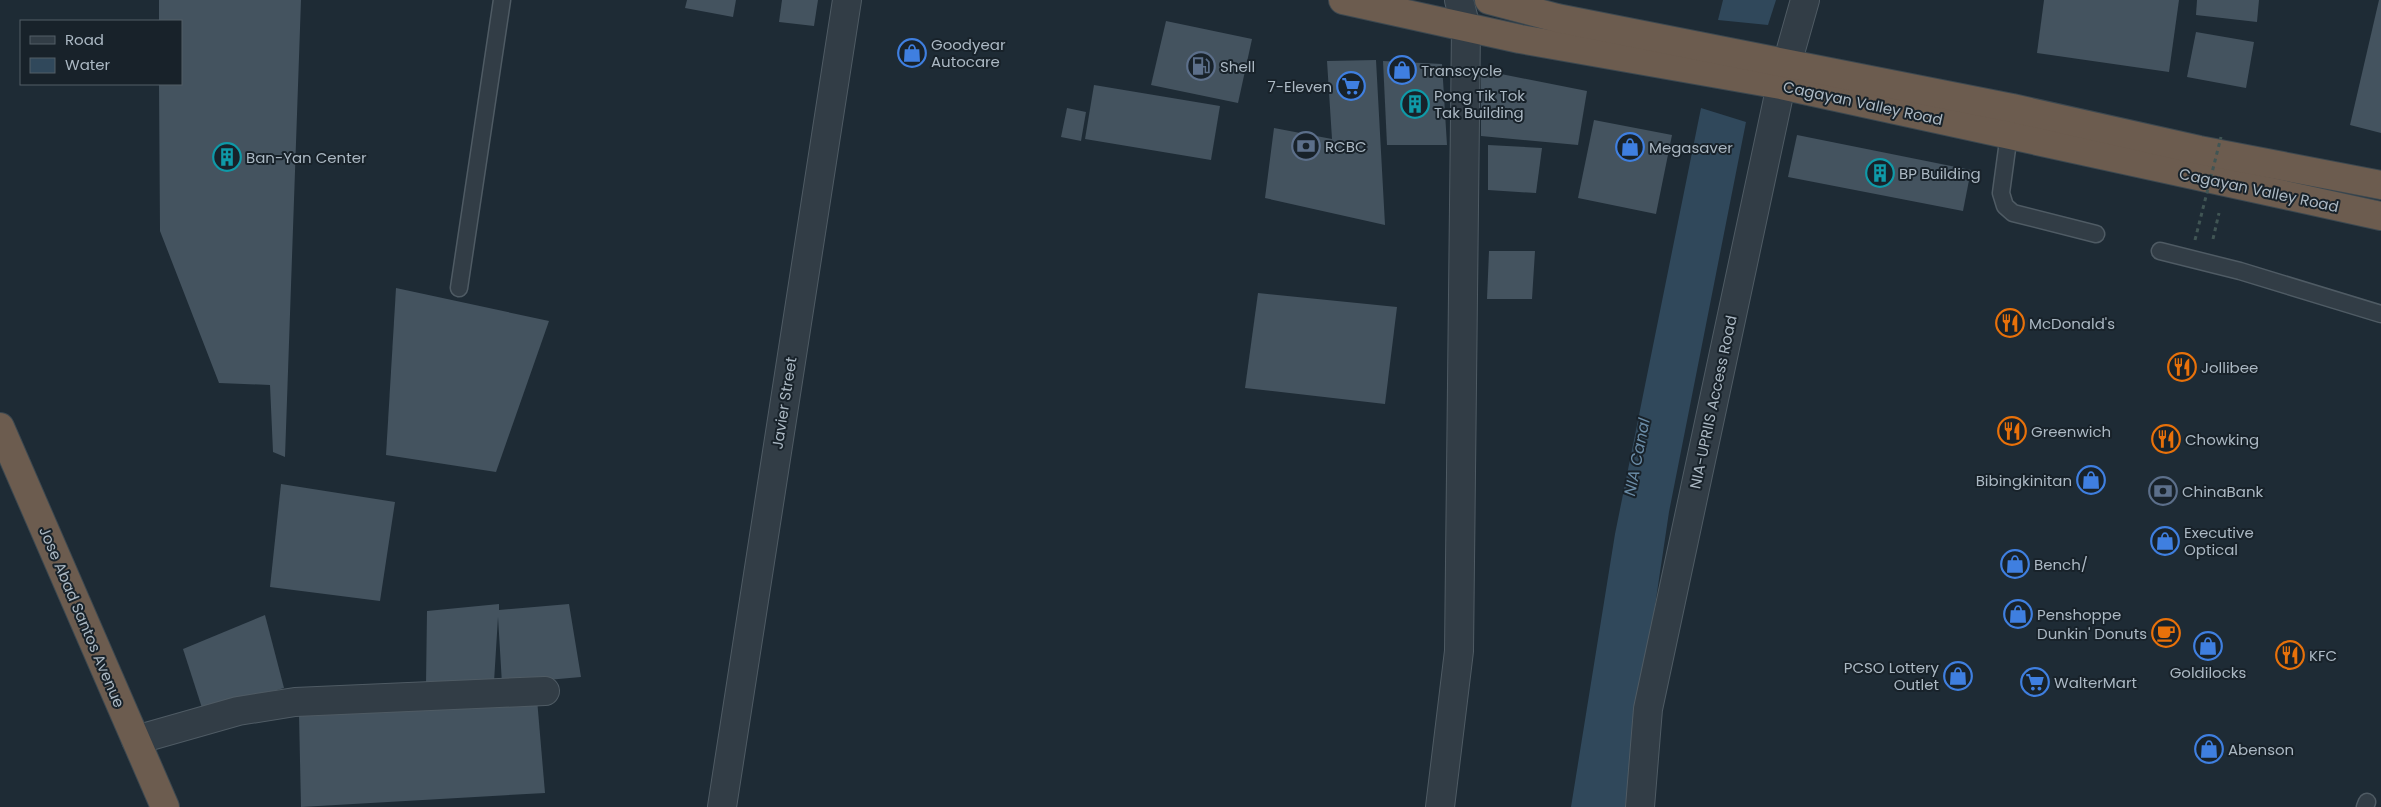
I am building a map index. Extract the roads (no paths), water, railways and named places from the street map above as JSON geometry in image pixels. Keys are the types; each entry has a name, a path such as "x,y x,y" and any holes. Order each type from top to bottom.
{"highway":[{"name":"Cagayan Valley Road","path":"1343,0 1466,28 2012,108 2199,150 2381,184"},
{"name":"Cagayan Valley Road","path":"1489,0 1783,74 2009,134 2381,216"},
{"name":"Jose Abad Santos Avenue","path":"0,427 165,807"}],"street":[{"name":"Javier Street","path":"722,807 848,0"},
{"path":"1440,807 1459,651 1466,28 1459,0"},
{"name":"NIA-UPRIIS Access Road","path":"1640,807 1648,709 1783,74 1805,0"},
{"path":"136,740 238,711 295,702 545,691"}],"lane":[{"path":"459,288 502,0"},
{"path":"2009,134 2000,192 2005,206 2013,213 2096,234"},
{"path":"2160,251 2240,271 2381,314"}],"water":[{"path":"1723,0 1776,0 1768,25 1718,20"},
{"name":"NIA Canal","path":"1701,108 1746,122 1669,512 1625,807 1571,807 1615,534"}],"place":[{"name":"Goodyear Autocare","path":"912,53"},
{"name":"Shell","path":"1201,66"},
{"name":"Transcycle","path":"1402,70"},
{"name":"7-Eleven","path":"1351,86"},
{"name":"Pong Tik Tok Tak Building","path":"1415,104"},
{"name":"RCBC","path":"1306,146"},
{"name":"Megasaver","path":"1630,147"},
{"name":"Ban-Yan Center","path":"227,157"},
{"name":"BP Building","path":"1880,173"},
{"name":"McDonald's","path":"2010,323"},
{"name":"Jollibee","path":"2182,367"},
{"name":"Greenwich","path":"2012,431"},
{"name":"Chowking","path":"2166,439"},
{"name":"Bibingkinitan","path":"2091,480"},
{"name":"ChinaBank","path":"2163,491"},
{"name":"Executive Optical","path":"2165,541"},
{"name":"Bench/","path":"2015,564"},
{"name":"Penshoppe","path":"2018,614"},
{"name":"Dunkin' Donuts","path":"2166,633"},
{"name":"Goldilocks","path":"2208,646"},
{"name":"KFC","path":"2290,655"},
{"name":"PCSO Lottery Outlet","path":"1958,676"},
{"name":"WalterMart","path":"2035,682"},
{"name":"Abenson","path":"2209,749"}]}
